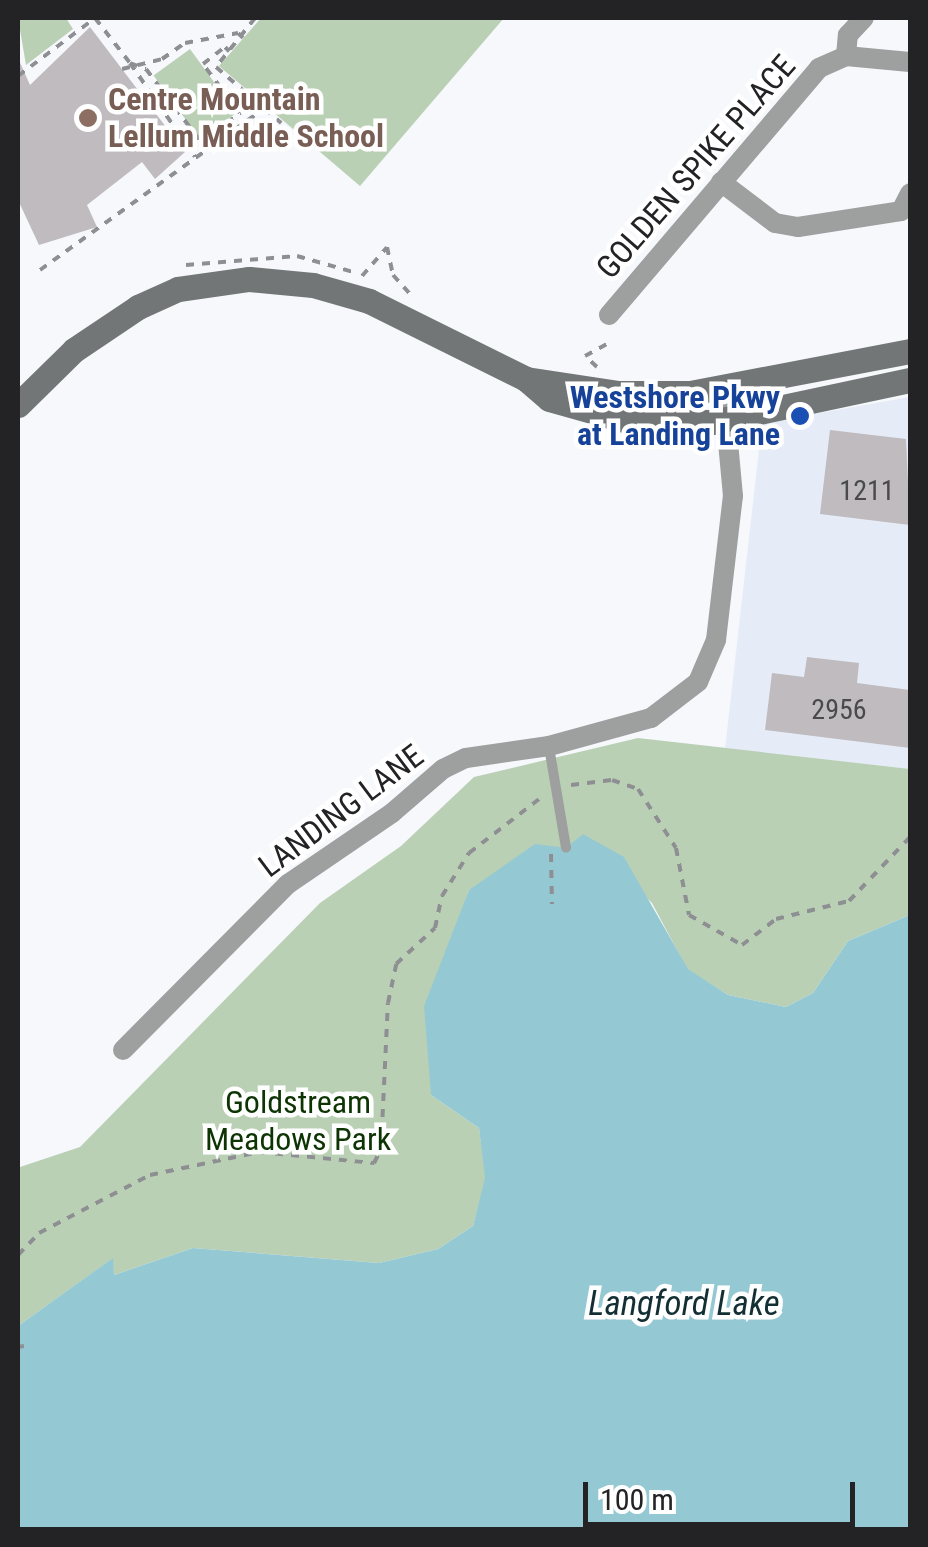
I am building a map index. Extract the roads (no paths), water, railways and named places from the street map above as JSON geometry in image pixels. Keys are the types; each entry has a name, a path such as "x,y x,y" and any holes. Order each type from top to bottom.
{"main road":[{"path":"18,405 74,350 138,306 178,289 249,278 340,290 526,379 550,399 630,422 727,419 910,380"},
{"path":"526,379 651,395 723,389 910,351"}],"street":[{"name":"GOLDEN SPIKE PLACE","path":"610,315 819,68 846,56 848,35 864,18"},
{"path":"846,56 910,62"},
{"path":"721,182 775,223 798,228 901,212 910,194"},
{"name":"LANDING LANE","path":"123,1050 288,884 392,813 443,769 490,752 548,746 651,718 698,682 716,640 734,496 723,389"}],"lane":[{"path":"548,746 566,848"}],"water":[{"name":"Langford Lake","path":"583,834 624,857 688,969 728,995 786,1007 813,993 848,941 910,915 910,1529 18,1529 18,1326 113,1258 114,1275 193,1248 379,1263 438,1249 473,1226 485,1178 479,1128 431,1095 424,1006 469,890 535,844 566,848"}],"place":[{"name":"Centre Mountain Lellum Middle School","path":"88,118"},
{"name":"Westshore Pkwy at Landing Lane","path":"800,416"}],"park label":[{"name":"Goldstream Meadows Park","path":"298,1122"}]}
